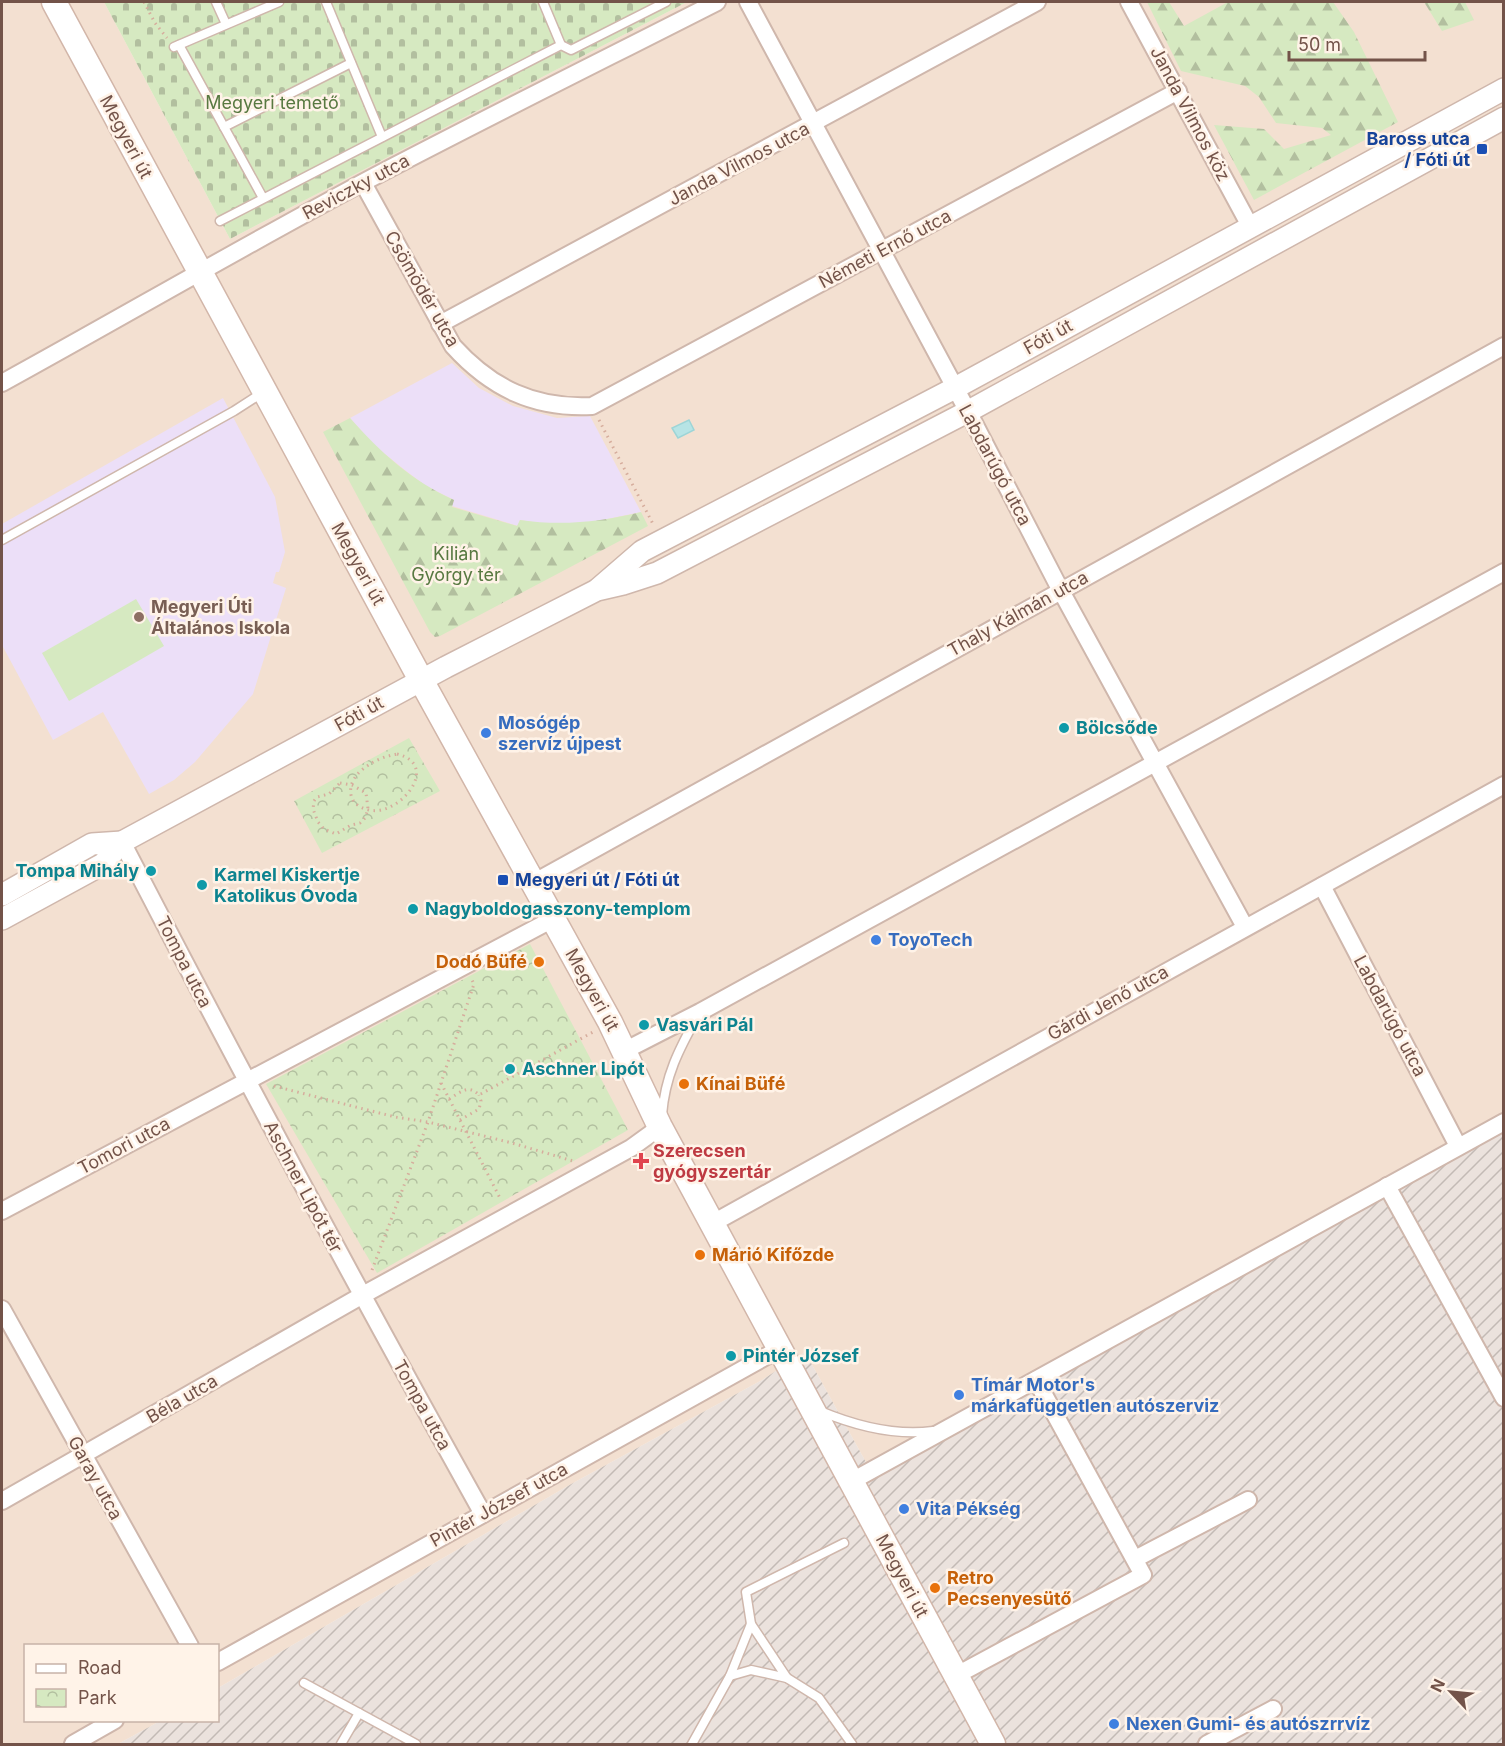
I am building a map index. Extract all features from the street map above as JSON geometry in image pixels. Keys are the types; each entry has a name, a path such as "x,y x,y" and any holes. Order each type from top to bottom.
{"main road":[{"name":"Megyeri út","path":"54,2 264,392 610,1022 660,1127 993,1744"}],"street":[{"name":"Reviczky utca","path":"2,383 363,183 717,2"},
{"name":"Labdarúgó utca","path":"748,2 955,388 1060,591 1245,927"},
{"name":"Janda Vilmos utca","path":"440,324 1037,2"},
{"name":"Janda Vilmos köz","path":"1130,2 1250,226"},
{"name":"Fóti út","path":"597,590 642,551 955,388 1503,89"},
{"name":"Németi Ernő utca","path":"592,406 1178,91"},
{"name":"Fóti út","path":"2,919 103,864 122,842 421,680 597,590 657,573 967,412 1503,118"},
{"name":"Csömödér utca","path":"363,183 440,324 453,346 469,364 507,389 544,404 567,407 592,406"},
{"name":"Thaly Kálmán utca","path":"533,883 1503,346"},
{"path":"624,1051 700,1012 1503,572"},
{"name":"Gárdi Jenő utca","path":"712,1223 1503,785"},
{"name":"Fóti út","path":"2,895 92,844 122,842"},
{"name":"Tompa utca","path":"122,842 246,1081"},
{"name":"Labdarúgó utca","path":"1322,886 1458,1146"},
{"path":"246,1081 553,919"},
{"name":"Tomori utca","path":"2,1211 246,1081"},
{"name":"Aschner Lipót tér","path":"246,1081 361,1296"},
{"path":"852,1481 1503,1122"},
{"path":"361,1296 630,1148 660,1127"},
{"path":"1387,1186 1503,1398"},
{"name":"Tompa utca","path":"361,1296 483,1514"},
{"name":"Béla utca","path":"2,1501 361,1296"},
{"name":"Garay utca","path":"2,1309 189,1644"},
{"name":"Pintér József utca","path":"219,1661 781,1348"},
{"path":"955,1676 1143,1575 1036,1380"},
{"path":"1135,1559 1248,1500"},
{"path":"1207,1744 1273,1709"},
{"path":"73,1744 112,1722"}],"lane":[{"path":"216,2 226,24"},
{"path":"263,198 176,46 279,2"},
{"path":"326,2 381,137"},
{"path":"543,2 561,45 571,50 666,2"},
{"path":"220,220 561,45"},
{"path":"224,127 351,63"},
{"path":"2,540 264,392"},
{"path":"660,1127 664,1096 672,1064 700,1012"},
{"path":"811,1407 877,1429 916,1433 945,1429"},
{"path":"787,1678 751,1624 746,1592 844,1543"},
{"path":"692,1744 730,1676 751,1624"},
{"path":"730,1676 751,1670 787,1678 819,1698 852,1744"},
{"path":"304,1683 416,1744"},
{"path":"341,1744 359,1713"}],"path":[{"path":"144,2 155,23 176,46"},
{"path":"592,406 662,541"},
{"path":"397,754 412,760 417,770 415,782 408,795 397,804 383,810 361,808 351,800 352,785 360,771 388,756 397,754"},
{"path":"340,783 352,785 366,794 369,801 368,810 360,823 351,825 336,834 324,829 318,822 313,809 317,797 329,794 340,783"},
{"path":"361,1296 428,1122 474,984 466,964"},
{"path":"479,1095 610,1022"},
{"path":"246,1081 276,1086 395,1117 428,1122 512,1143 577,1162 584,1174"},
{"path":"441,1083 509,1215"},
{"path":"449,1099 467,1089 474,1090 479,1095 481,1101 478,1109 460,1120"}],"shaded area":[{"path":"2,2 104,2 230,239 687,2 1503,2 1503,1130 873,1475 805,1352 762,1380 573,1483 219,1687 219,1644 24,1644 24,1722 158,1722 118,1744 2,1744"},
{"path":"452,363 479,388 513,406 557,418 590,416 641,512 588,523 539,523 520,520 518,526 452,506 454,500 426,486 406,471 375,446 350,418"},
{"name":"Megyeri Úti Általános Iskola","path":"223,398 275,497 285,552 273,583 286,588 253,694 195,762 174,780 149,794 103,712 53,740 2,645 2,524"},
{"path":"1503,1130 1503,1744 118,1744 158,1722 219,1722 219,1687 573,1483 762,1380 805,1352 873,1475"}],"green space":[{"name":"Megyeri temető","path":"104,2 687,2 230,239"},
{"path":"1147,2 1169,2 1184,26 1228,2 1333,2 1354,32 1398,122 1254,200 1214,125 1264,129 1284,149 1331,135 1322,128 1276,123 1259,97 1245,86 1181,71"},
{"path":"1424,2 1465,2 1474,20 1442,31"},
{"name":"Kilián György tér","path":"350,418 398,465 424,484 454,500 452,507 517,526 520,520 551,523 581,522 641,512 648,526 435,637 430,632 323,432"},
{"path":"136,599 164,646 69,701 42,653"},
{"path":"409,738 440,791 322,853 294,801"},
{"path":"530,944 628,1130 377,1273 266,1084"}],"water":[{"path":"689,420 694,430 678,438 672,428"}],"place":[{"name":"Baross utca / Fóti út","path":"1482,149"},
{"name":"Megyeri Úti Általános Iskola","path":"139,617"},
{"name":"Bölcsőde","path":"1064,728"},
{"name":"Mosógép szervíz újpest","path":"486,733"},
{"name":"Tompa Mihály","path":"151,871"},
{"name":"Megyeri út / Fóti út","path":"503,880"},
{"name":"Karmel Kiskertje Katolikus Óvoda","path":"202,885"},
{"name":"Nagyboldogasszony-templom","path":"413,909"},
{"name":"ToyoTech","path":"876,940"},
{"name":"Dodó Büfé","path":"539,962"},
{"name":"Vasvári Pál","path":"644,1025"},
{"name":"Aschner Lipót","path":"510,1069"},
{"name":"Kínai Büfé","path":"684,1084"},
{"name":"Szerecsen gyógyszertár","path":"641,1161"},
{"name":"Márió Kifőzde","path":"700,1255"},
{"name":"Pintér József","path":"731,1356"},
{"name":"Tímár Motor's márkafüggetlen autószerviz","path":"959,1395"},
{"name":"Vita Pékség","path":"904,1509"},
{"name":"Retro Pecsenyesütő","path":"935,1588"},
{"name":"Nexen Gumi- és autószrrvíz","path":"1114,1724"}]}
